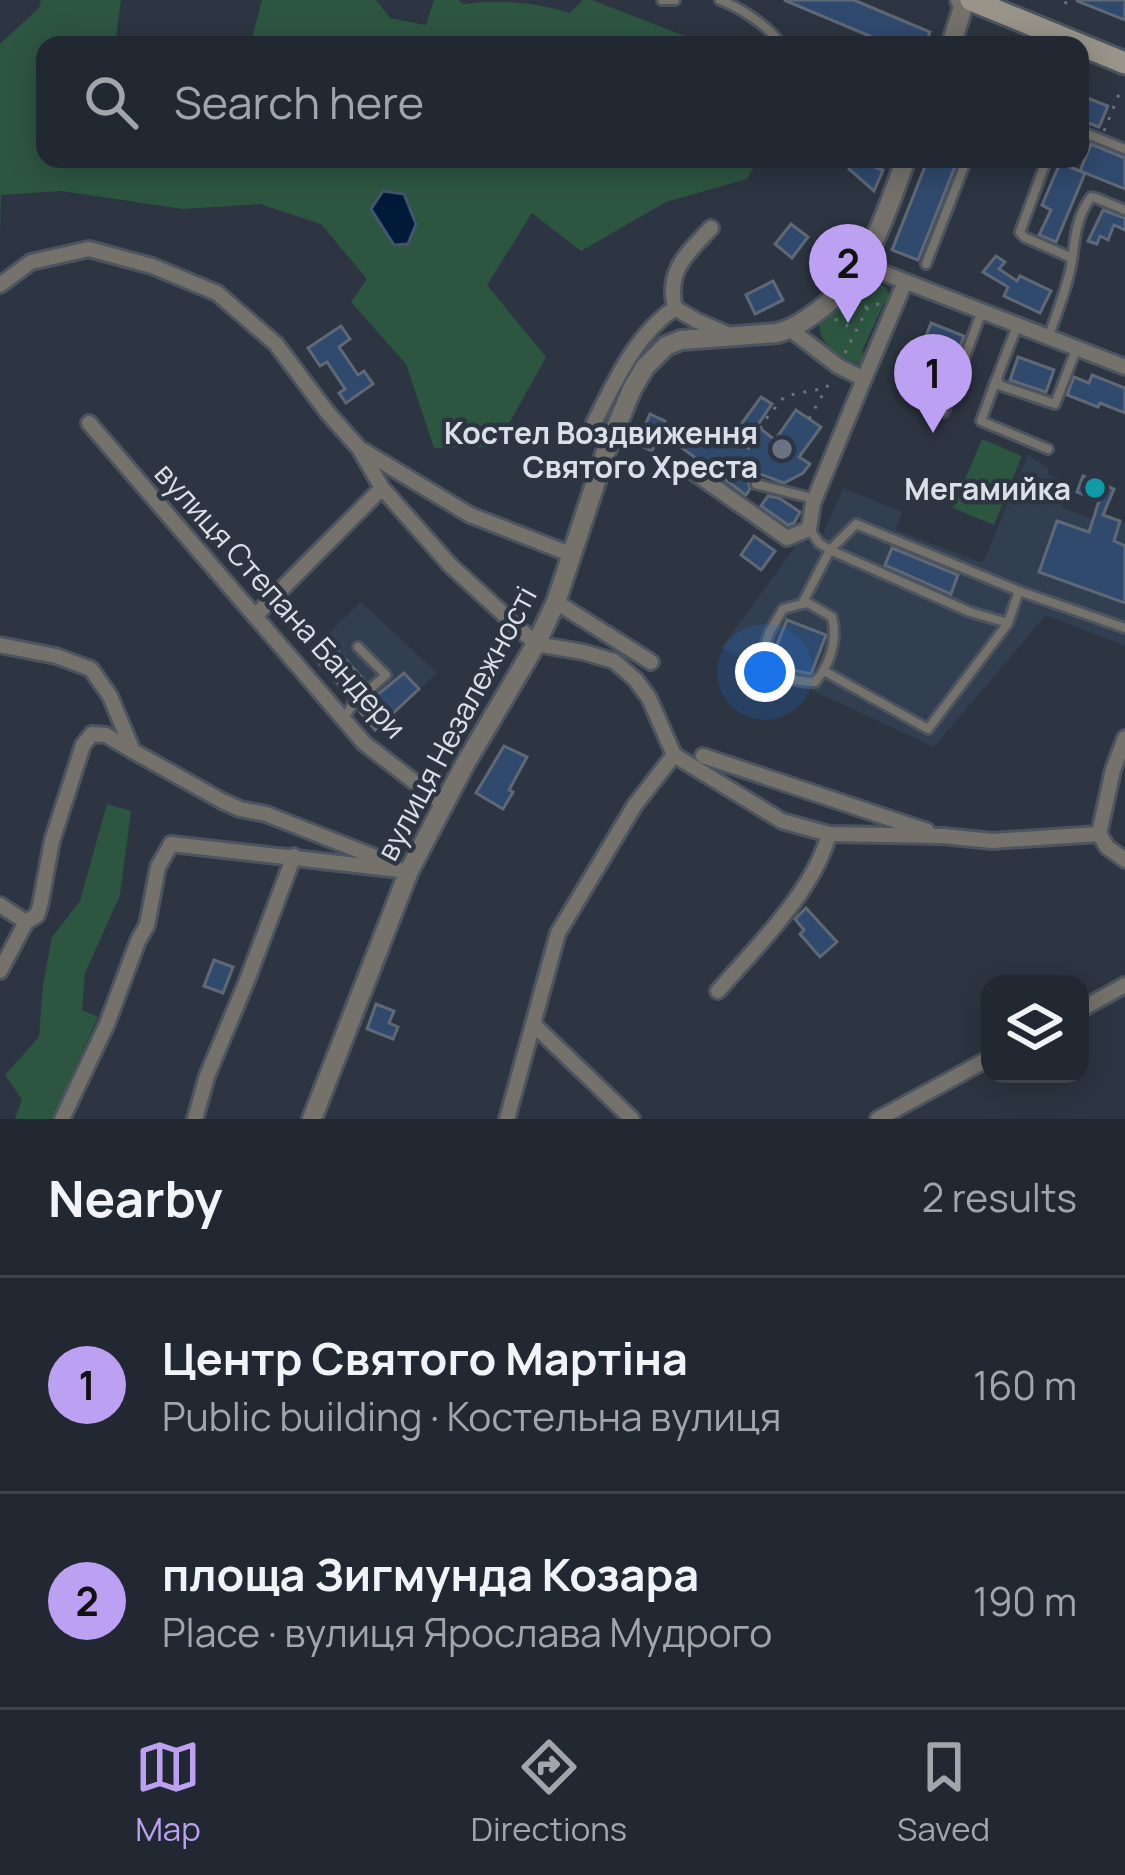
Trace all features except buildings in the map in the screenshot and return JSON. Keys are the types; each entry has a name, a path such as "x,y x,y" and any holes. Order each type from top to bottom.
{"main road":[{"path":"971,0 1059,36"},
{"path":"1089,48 1125,63"}],"street":[{"path":"954,36 963,8 960,0"},
{"path":"863,379 790,330 837,297 863,265 902,168"},
{"path":"594,423 634,351 674,308 677,267 710,228"},
{"path":"0,285 31,262 88,249 152,266 217,293 275,344 359,448 382,488 451,565 536,644 614,661 649,698 674,755 782,821 829,834 992,841 1099,833"},
{"path":"863,265 1125,367"},
{"path":"692,471 788,538 809,529 813,502 904,282"},
{"path":"674,308 732,336"},
{"name":"вулиця Незалежності","path":"312,1119 409,871 556,602 620,416 645,367 666,346 681,340 790,330"},
{"name":"вулиця Степана Бандери","path":"89,423 364,743 442,804"},
{"path":"359,448 470,515 570,554"},
{"path":"255,616 382,488"},
{"path":"556,602 651,662"},
{"path":"0,645 56,656 91,669 117,709 133,751"},
{"path":"0,971 26,922 37,915 52,841 79,754 92,734 100,733 222,801 409,871"},
{"path":"1125,738 1099,833 1106,847 1125,860"},
{"path":"507,1119 558,933 635,805 674,755"},
{"path":"704,756 943,836"},
{"path":"718,991 787,910 824,856 829,834"},
{"path":"62,1119 147,926 158,867 171,844 409,871"},
{"path":"195,1119 207,1076 294,856"},
{"path":"0,905 26,922"},
{"path":"1089,1005 1125,985"},
{"path":"533,1024 632,1119"},
{"path":"878,1119 981,1063"}],"lane":[{"path":"662,0 675,0"},
{"path":"720,0 735,3 776,36"},
{"path":"1089,134 1125,148"},
{"path":"926,264 963,168"},
{"path":"1044,168 1020,232 1072,258"},
{"path":"1049,336 1072,258 1074,232 1087,201 1096,198 1125,210"},
{"path":"944,412 983,310"},
{"path":"1018,324 981,421 1048,449"},
{"path":"997,378 999,385 1055,404 1077,348"},
{"path":"756,484 813,502"},
{"path":"802,604 830,550 856,524 1018,591 1125,628"},
{"path":"809,529 830,550 970,612 1008,623"},
{"path":"824,671 928,730 1008,623 1018,591"},
{"path":"802,604 832,617 835,629 824,671 814,682 800,682 769,667 763,657 769,633 783,609 802,604"},
{"path":"344,719 353,704 386,676 358,647"}],"path":[{"path":"1101,139 1119,94"},
{"path":"855,330 828,315 884,303"},
{"path":"756,484 746,452 768,416 785,396 825,388"}],"shaded area":[{"path":"1028,455 1049,469 1047,474 1071,483 1061,507 1117,528 1120,521 1125,523 1125,646 1046,615 934,747 721,648 801,539 814,547 819,543 843,488 902,512 896,530 983,563"},
{"path":"361,602 437,673 375,730 307,654"}],"green space":[{"path":"41,0 121,0 116,36 36,36 36,168 753,168 747,179 666,202 581,251 532,213 487,285 546,357 496,447 434,448 406,364 351,302 367,279 321,224 260,204 183,209 61,191 1,195 0,234 0,44 39,8"},
{"path":"262,0 376,0 390,18 426,25 434,0 517,3 570,13 583,0 592,0 685,36 252,36"},
{"path":"869,281 886,287 891,302 884,303 862,351 866,357 859,364 827,344 819,324"},
{"path":"982,439 1022,456 994,525 953,508"},
{"path":"107,804 131,811 120,895 85,973 82,1010 98,1017 52,1119 15,1119 22,1099 5,1075 39,1037 52,937 80,901"}],"water":[{"path":"383,191 404,194 416,224 408,244 394,245 371,209"}],"place":[{"name":"площа Зигмунда Козара","path":"848,323"},
{"name":"Центр Святого Мартіна","path":"933,433"},
{"name":"Костел Воздвиження Святого Хреста","path":"782,449"},
{"name":"Мегамийка","path":"1095,488"}]}
